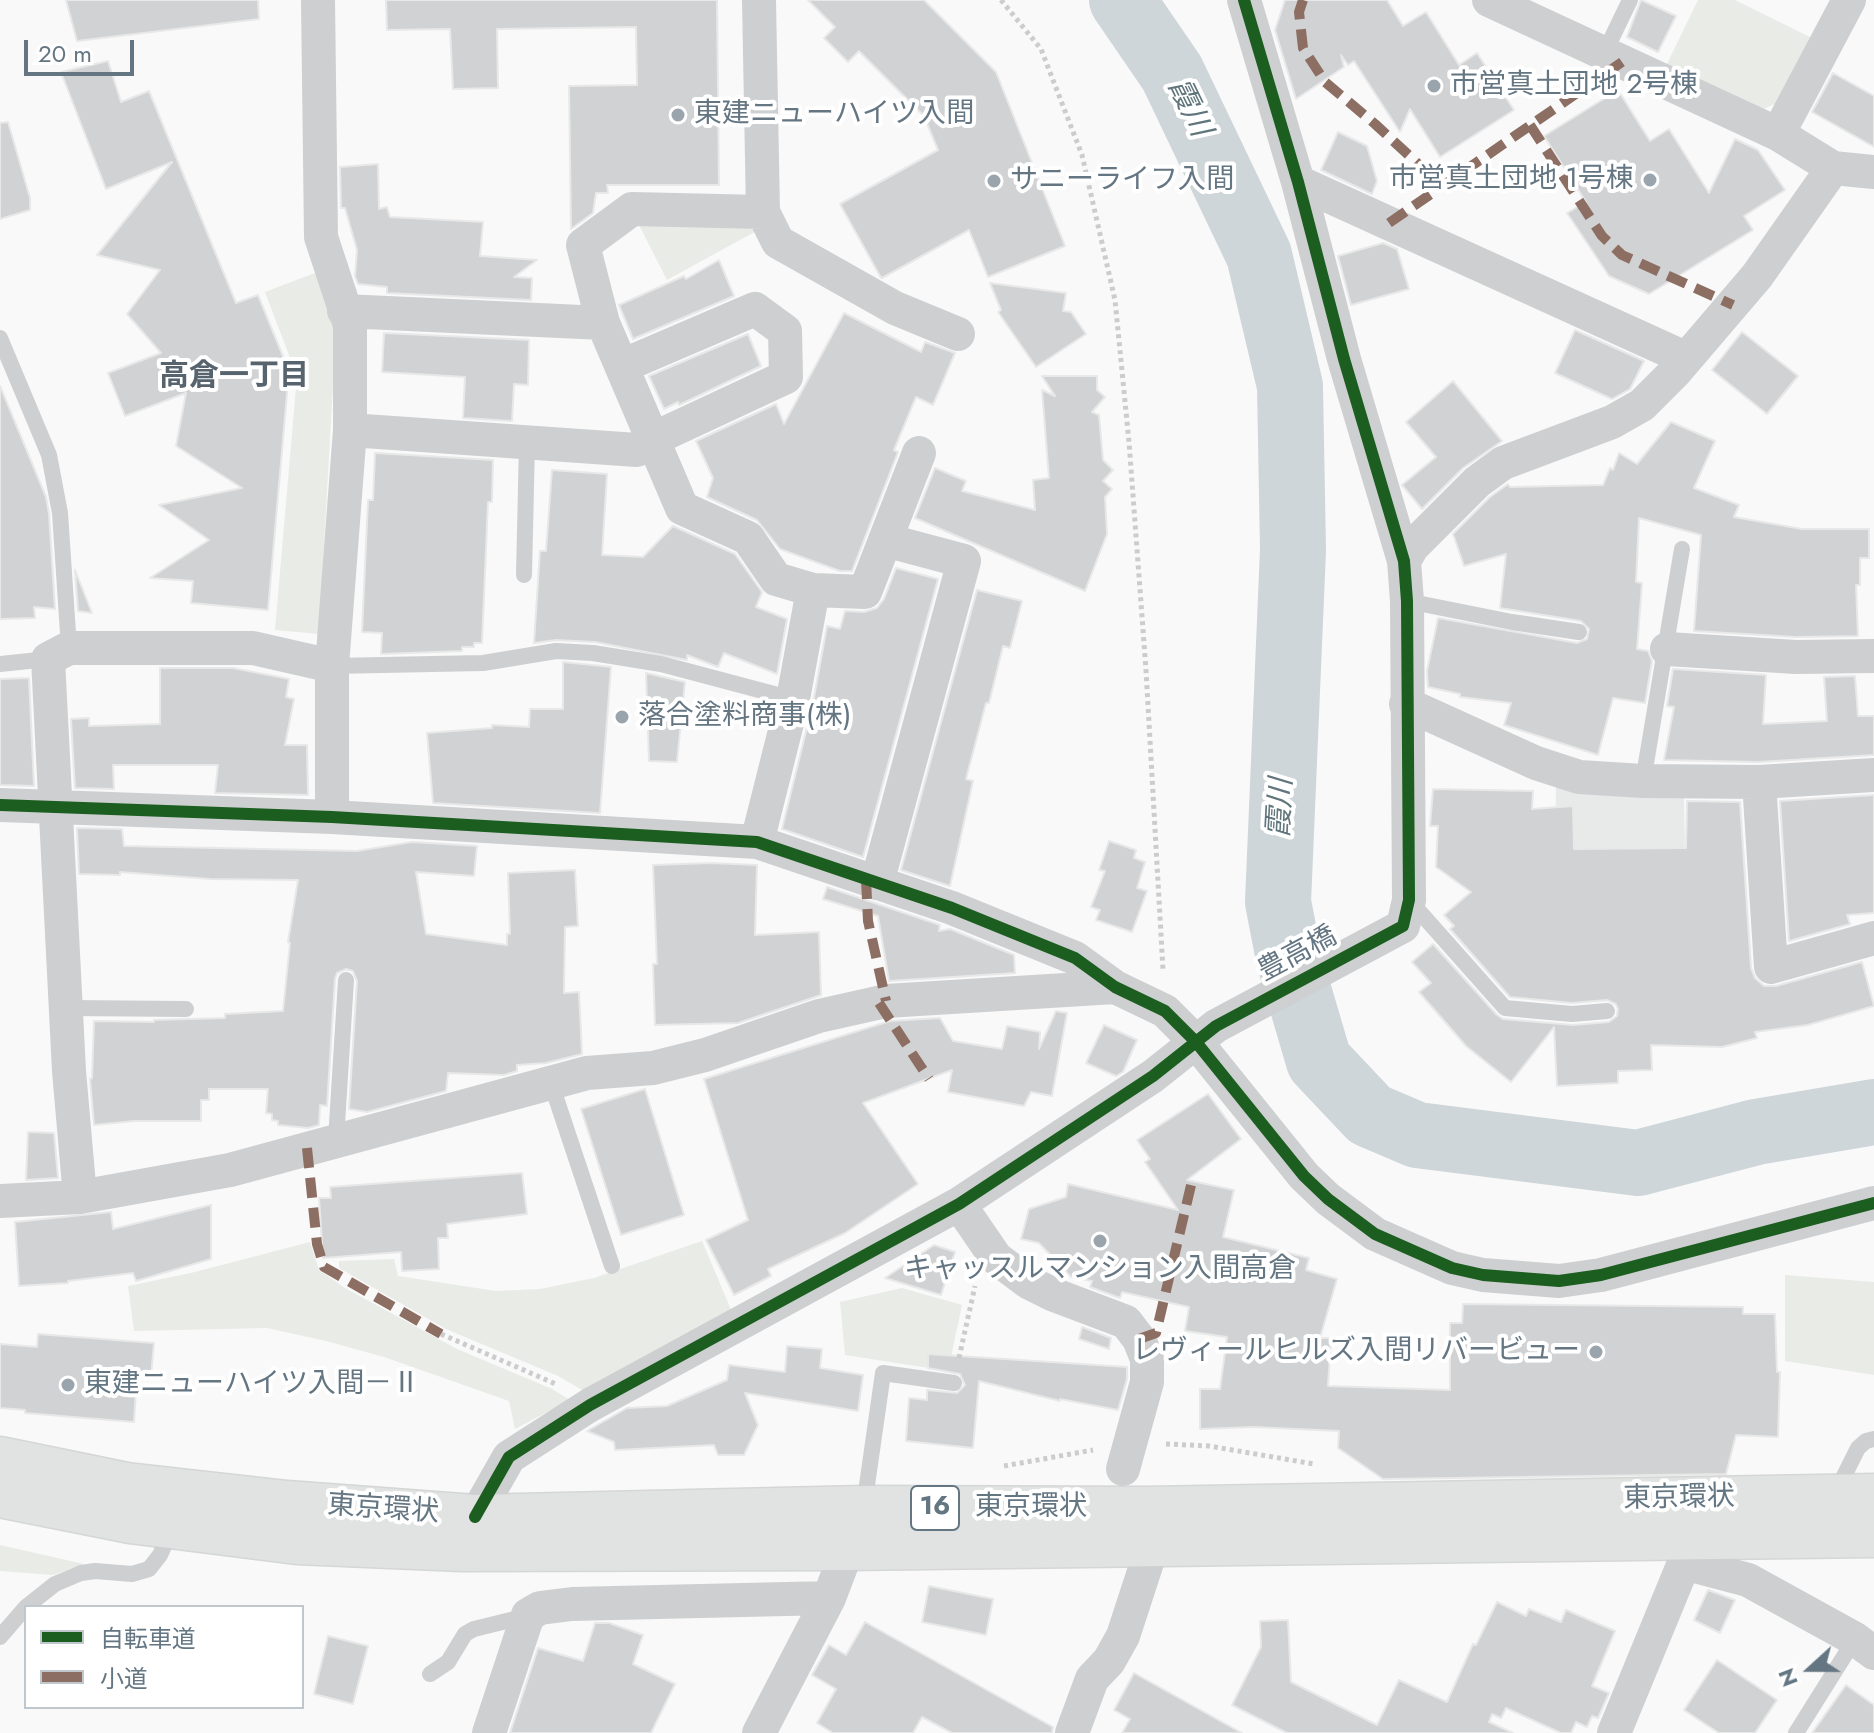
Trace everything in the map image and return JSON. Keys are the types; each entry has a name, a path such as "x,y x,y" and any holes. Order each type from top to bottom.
{"highway":[{"name":"東京環状","path":"0,1459 127,1485 287,1503 475,1517 864,1508 1147,1509 1424,1495 1644,1490 1854,1496"},
{"name":"東京環状","path":"0,1495 130,1521 297,1542 462,1549 1153,1544 1685,1550 1874,1535"}],"street":[{"path":"318,0 321,237 350,325 350,430 332,666 332,817"},
{"path":"759,0 763,212 778,242 895,308 958,334"},
{"path":"1244,0 1404,561 1407,601 1406,913"},
{"path":"1778,134 1849,0"},
{"path":"1494,1 1778,134 1833,168 1874,172"},
{"path":"1404,561 1412,547 1477,482 1503,463 1612,422 1642,405 1675,372 1757,276 1833,168"},
{"path":"1298,182 1685,358"},
{"path":"763,212 632,209 583,245 603,323 682,508 748,538 776,579 813,590 865,592 919,453"},
{"path":"350,430 637,450 653,439 786,377 785,331 755,309 622,366"},
{"path":"344,311 603,323"},
{"path":"877,883 964,561 885,540"},
{"path":"757,842 793,699 813,590"},
{"path":"80,1197 69,1071 57,807 58,653 253,648 332,666"},
{"path":"1667,649 1796,657 1874,656"},
{"path":"1406,704 1536,763 1579,777 1759,782 1874,775"},
{"path":"1759,782 1771,967 1874,938"},
{"path":"0,805 332,817 757,842 952,908 1075,958 1115,987 1206,1034 1304,1176 1328,1199 1375,1234 1452,1268 1483,1275 1559,1281 1601,1275 1874,1203"},
{"name":"豊高橋","path":"475,1517 509,1457 590,1405 959,1204 1153,1076 1206,1034 1406,913"},
{"path":"0,1201 80,1197 230,1170 587,1073 653,1068 705,1055 819,1016 886,1001 1115,987"},
{"path":"959,1204 996,1258 1028,1282 1052,1294 1126,1322 1139,1339 1147,1359 1147,1382 1128,1456"},
{"path":"1072,1733 1092,1679 1109,1661 1123,1636 1153,1544"},
{"path":"759,1733 829,1598 848,1548"},
{"path":"1614,1733 1685,1550 1748,1580 1865,1646"},
{"path":"489,1733 528,1615 540,1608 572,1604 829,1598"}],"lane":[{"path":"1604,54 1630,0"},
{"path":"0,338 49,455 60,513 58,653 0,664"},
{"path":"524,575 527,443"},
{"path":"1643,781 1682,549"},
{"path":"1407,601 1579,632"},
{"path":"332,666 483,663 556,651 593,653 661,664 793,699"},
{"path":"1406,913 1505,1008 1572,1014 1607,1011"},
{"path":"336,1140 346,980"},
{"path":"68,1008 186,1009"},
{"path":"551,1083 612,1266"},
{"path":"864,1508 883,1373 954,1383"},
{"path":"1854,1496 1858,1448 1874,1439"},
{"path":"29,1605 55,1584 81,1573 132,1574 149,1569 160,1555 172,1526"},
{"path":"0,1637 24,1609"},
{"path":"430,1674 448,1662 465,1634 528,1615"},
{"path":"1796,1733 1865,1646"}],"path":[{"path":"1001,0 1041,49 1082,155 1115,300 1145,655 1165,1011"},
{"path":"954,1383 984,1243"},
{"path":"441,1334 557,1384 590,1405"},
{"path":"1000,1467 1209,1446 1325,1468"}],"shaded area":[{"path":"1698,0 1735,0 1814,39 1775,104 1761,110 1666,66"},
{"path":"636,219 760,229 667,280"},
{"path":"320,271 336,332 319,634 275,630 297,376 265,292"},
{"path":"1556,786 1684,797 1686,931 1555,845"},
{"path":"702,1241 732,1312 584,1391 558,1376 446,1329 339,1268 339,1261 394,1259 398,1276 496,1291 540,1289 594,1278"},
{"path":"310,1242 319,1270 345,1288 457,1349 552,1389 570,1400 515,1429 509,1401 384,1357 326,1341 267,1328 134,1331 128,1286"},
{"path":"1785,1275 1874,1282 1874,1375 1785,1361"},
{"path":"902,1288 962,1305 948,1371 845,1355 840,1302"},
{"path":"0,1545 84,1564 53,1575 0,1571"}],"building":[{"path":"66,0 258,0 259,19 77,41"},
{"name":"東建ニューハイツ入間","path":"386,0 717,0 719,185 607,185 608,193 596,193 593,213 571,229 569,86 637,85 636,27 497,29 498,88 453,89 450,29 387,30"},
{"name":"サニーライフ入間","path":"808,0 924,0 996,72 1065,246 988,277 969,230 882,278 840,204 938,150 924,116 859,51 848,62 824,38 835,27"},
{"name":"市営真土団地 2号棟","path":"1285,0 1387,0 1403,26 1426,12 1459,65 1477,53 1514,110 1440,157 1410,109 1400,132 1354,61 1348,65 1341,55 1344,67 1296,99 1275,30"},
{"path":"1641,0 1676,16 1658,52 1627,37"},
{"path":"108,61 121,102 149,91 236,303 258,295 289,371 268,610 191,603 193,581 150,578 209,540 159,505 242,488 176,446 186,393 125,416 108,373 161,353 127,314 160,270 97,255 172,162 106,189 61,72"},
{"path":"1833,73 1874,96 1874,147 1812,112"},
{"name":"市営真土団地 1号棟","path":"1618,90 1650,141 1669,129 1709,193 1735,139 1758,150 1785,190 1744,216 1753,230 1649,294 1609,276 1567,213 1586,202 1544,136"},
{"path":"8,122 30,198 30,210 0,219 0,123"},
{"path":"1338,132 1367,146 1377,181 1372,194 1321,170"},
{"path":"378,164 379,209 387,207 390,217 483,222 480,256 537,260 514,277 532,278 531,300 387,293 387,287 358,284 355,276 357,250 345,208 341,208 340,167"},
{"path":"1383,243 1397,249 1409,289 1351,305 1338,256"},
{"path":"719,260 734,296 633,339 619,305 684,276 686,279"},
{"path":"990,283 1066,293 1063,311 1071,312 1086,334 1036,367 998,312 1001,310"},
{"path":"844,313 921,352 925,342 955,353 933,405 916,397 852,571 840,571 780,549 757,520 707,497 713,478 696,441 776,404 784,424"},
{"path":"1575,330 1644,361 1630,389 1612,399 1555,373"},
{"path":"1742,332 1798,376 1767,414 1712,370"},
{"path":"384,333 529,340 528,385 514,384 512,421 463,418 465,377 382,372"},
{"path":"748,334 761,366 679,405 678,402 664,409 649,376"},
{"path":"1042,376 1097,376 1097,390 1105,397 1092,412 1099,415 1103,460 1113,470 1103,481 1112,489 1105,497 1107,534 1085,591 915,518 935,468 966,481 962,491 1035,510 1033,480 1049,478 1042,390 1055,396"},
{"path":"1453,381 1502,441 1463,468 1422,509 1402,485 1436,457 1406,422"},
{"path":"0,386 46,497 49,514 55,609 34,607 35,618 0,619"},
{"path":"1671,422 1715,441 1694,488 1739,505 1734,517 1802,529 1869,529 1869,558 1860,558 1860,585 1856,585 1858,636 1796,637 1694,631 1701,535 1639,518 1636,582 1642,583 1637,649 1648,651 1652,661 1645,703 1613,698 1598,755 1504,725 1511,703 1460,697 1460,694 1428,687 1427,671 1438,618 1577,643 1587,639 1589,629 1581,621 1500,608 1506,554 1464,566 1453,534 1490,497 1508,484 1510,487 1603,485 1619,453 1637,464"},
{"path":"375,453 493,460 492,502 488,502 482,643 462,647 462,651 381,654 382,633 362,632 368,500 373,500"},
{"path":"552,470 607,474 602,555 643,557 673,526 735,554 762,592 756,607 787,619 777,674 724,653 718,667 687,655 687,660 595,642 556,640 534,643 540,551 546,551"},
{"path":"896,568 938,579 863,857 782,829 813,703 827,626 840,629 845,611 864,612 877,608 884,599"},
{"path":"75,570 92,613 78,611"},
{"path":"977,590 1022,601 1010,648 1003,646 966,779 973,781 950,886 901,870"},
{"path":"563,662 611,667 600,813 433,803 427,733 492,728 492,725 529,727 530,709 563,709"},
{"path":"160,668 233,668 289,679 286,697 294,699 285,745 307,745 308,795 215,793 218,765 113,765 114,789 75,788 71,719 89,718 89,726 160,724"},
{"path":"1673,669 1766,675 1763,724 1827,721 1824,677 1855,676 1858,716 1874,716 1874,755 1758,762 1664,760 1674,707 1667,706"},
{"path":"646,673 685,682 677,762 649,761"},
{"path":"29,678 34,786 0,785 0,679"},
{"path":"1433,789 1533,791 1532,809 1573,806 1574,849 1686,848 1687,801 1740,802 1751,968 1755,978 1764,986 1776,986 1862,962 1874,1006 1808,1025 1755,1032 1757,1038 1722,1047 1651,1045 1652,1070 1618,1071 1618,1083 1557,1086 1554,1027 1511,1082 1466,1046 1419,992 1431,983 1412,962 1433,944 1503,1019 1573,1025 1609,1022 1617,1016 1618,1009 1616,1004 1607,1000 1572,1003 1510,997 1450,929 1454,926 1444,915 1471,892 1436,867 1438,826 1430,826"},
{"path":"1874,795 1874,913 1847,915 1850,924 1789,941 1780,801"},
{"path":"77,828 122,829 124,846 357,851 412,842 477,846 474,876 416,872 426,934 507,945 507,934 510,934 508,873 575,870 578,926 565,927 564,993 579,992 582,1054 546,1063 517,1065 517,1071 504,1075 448,1073 446,1091 367,1112 349,1109 357,981 353,971 346,969 337,973 335,979 327,1106 320,1105 319,1125 308,1128 278,1125 278,1121 272,1120 272,1114 266,1113 268,1089 209,1089 209,1100 201,1100 201,1121 134,1121 94,1125 90,1079 94,1021 154,1022 283,1011 288,942 298,880 210,879 120,872 120,875 79,874"},
{"path":"1109,841 1136,850 1134,858 1145,862 1137,888 1147,891 1132,932 1096,920 1100,910 1091,907 1105,871 1099,870"},
{"path":"653,865 757,865 755,935 819,932 821,995 738,1023 655,1025 653,964 657,964"},
{"path":"827,887 940,925 939,931 950,929 1014,955 1015,973 889,981 878,916 823,899"},
{"path":"1056,1011 1067,1013 1052,1096 1031,1092 1024,1106 948,1092 952,1070 863,1103 918,1184 845,1233 768,1269 771,1276 734,1295 706,1240 748,1220 704,1079 890,1021 940,1018 953,1041 1002,1049 1007,1026 1040,1032 1039,1049"},
{"path":"1104,1025 1137,1040 1123,1072 1116,1076 1086,1063"},
{"path":"645,1089 684,1215 621,1235 581,1109"},
{"path":"1208,1094 1241,1139 1187,1180 1234,1190 1223,1237 1309,1258 1306,1270 1337,1279 1320,1338 1331,1338 1328,1386 1450,1390 1450,1323 1462,1323 1463,1304 1743,1307 1743,1314 1775,1314 1777,1372 1780,1372 1778,1437 1736,1435 1726,1474 1383,1479 1338,1448 1339,1431 1254,1427 1200,1429 1200,1389 1220,1389 1227,1337 1185,1331 1189,1307 1122,1292 1120,1298 1090,1287 1092,1281 1071,1277 1039,1243 1021,1239 1029,1209 1066,1197 1068,1184 1178,1210 1145,1162 1150,1159 1137,1140"},
{"path":"28,1132 54,1133 58,1178 26,1180"},
{"path":"522,1173 527,1214 447,1224 448,1238 438,1238 439,1269 402,1271 401,1252 323,1258 319,1198 331,1198 330,1187"},
{"path":"211,1205 211,1259 136,1281 133,1273 68,1283 19,1286 15,1222 111,1212 113,1229"},
{"path":"934,1245 955,1252 941,1295 885,1278"},
{"path":"1082,1327 1111,1338 1109,1349 1079,1339"},
{"name":"東建ニューハイツ入間－Ⅱ","path":"38,1334 154,1343 151,1376 137,1375 134,1422 0,1408 0,1344 37,1347"},
{"path":"787,1346 822,1349 820,1368 863,1375 858,1411 745,1393 758,1425 744,1455 718,1455 714,1445 615,1450 614,1442 587,1431 627,1408 667,1406 727,1380 729,1365 785,1372"},
{"path":"928,1354 1127,1367 1127,1379 1118,1410 1060,1401 979,1381 973,1448 906,1441 909,1398 927,1400 927,1390 957,1393 965,1385 960,1374 928,1368"},
{"path":"929,1586 993,1599 986,1635 922,1622"},
{"path":"1708,1590 1735,1600 1720,1633 1694,1620"},
{"path":"1497,1602 1526,1616 1529,1609 1561,1622 1566,1610 1615,1631 1592,1686 1609,1693 1598,1718 1592,1716 1587,1727 1576,1722 1571,1733 1561,1733 1506,1708 1501,1718 1492,1714 1489,1722 1513,1733 1287,1733 1232,1705 1261,1647 1260,1621 1288,1620 1291,1682 1377,1725 1399,1680 1447,1702 1473,1644 1476,1645"},
{"path":"865,1622 1053,1727 1052,1733 952,1733 922,1717 913,1733 833,1733 817,1723 836,1689 812,1675 829,1645 846,1655"},
{"path":"595,1623 609,1623 643,1635 633,1664 675,1684 651,1733 510,1733 538,1648 583,1661"},
{"path":"328,1636 368,1646 353,1704 314,1694"},
{"path":"1717,1660 1777,1700 1755,1733 1719,1733 1684,1710"},
{"path":"1134,1673 1242,1733 1122,1733 1130,1719 1114,1710"},
{"path":"1846,1685 1874,1705 1874,1733 1812,1733"}],"waterway":[{"name":"霞川","path":"1122,0 1172,73 1259,255 1290,386 1293,550 1278,902 1289,959 1319,1061 1370,1115 1417,1135 1638,1163 1756,1132 1874,1112"}],"marked path":[{"path":"1303,0 1299,12 1303,48 1325,82 1442,186"},
{"path":"1389,223 1622,62"},
{"path":"1530,125 1602,236 1622,255 1733,305"},
{"path":"866,879 868,921 886,1001"},
{"path":"879,1003 929,1079"},
{"path":"307,1148 317,1244 324,1267 441,1334"},
{"path":"1139,1339 1156,1333 1192,1181"}],"cycle path":[{"path":"475,1517 509,1457 590,1405 959,1204 1153,1076 1216,1026 1403,926 1409,900 1407,601 1404,561 1244,0"},
{"path":"0,805 332,817 757,842 952,908 1075,958 1115,987 1165,1011 1196,1042 1304,1176 1328,1199 1375,1234 1452,1268 1483,1275 1559,1281 1601,1275 1874,1203"}],"place":[{"name":"市営真土団地 2号棟","path":"1434,86"},
{"name":"東建ニューハイツ入間","path":"678,115"},
{"name":"市営真土団地 1号棟","path":"1650,180"},
{"name":"サニーライフ入間","path":"994,181"},
{"name":"落合塗料商事(株)","path":"622,717"},
{"name":"キャッスルマンション入間高倉","path":"1100,1241"},
{"name":"レヴィールヒルズ入間リバービュー","path":"1596,1352"},
{"name":"東建ニューハイツ入間－Ⅱ","path":"68,1385"}],"district":[{"name":"高倉一丁目","path":"234,378"}]}
